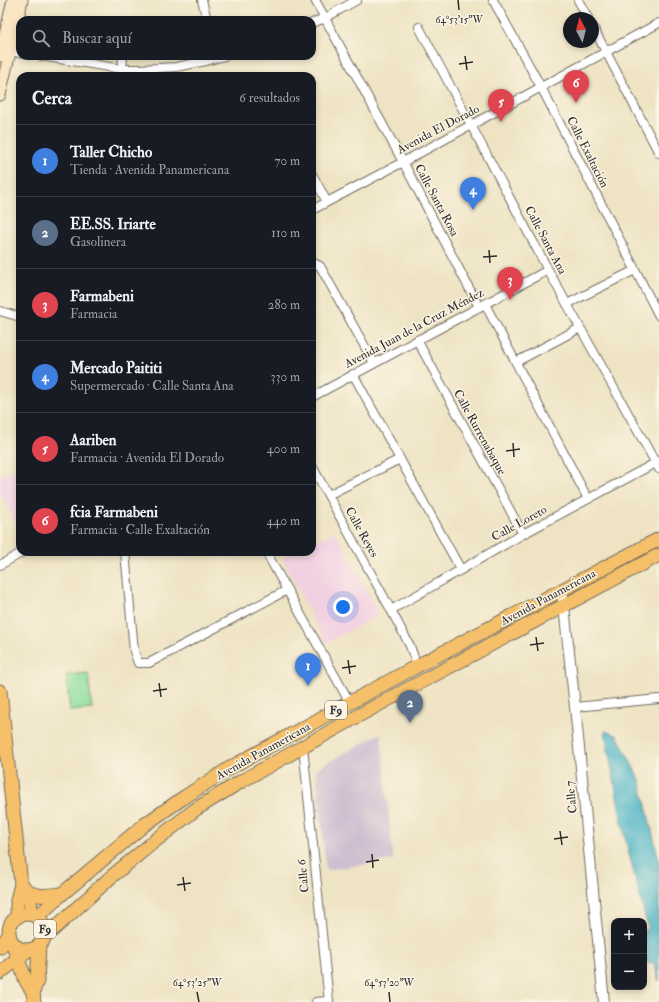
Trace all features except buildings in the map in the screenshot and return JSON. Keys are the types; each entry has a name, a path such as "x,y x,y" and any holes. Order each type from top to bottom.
{"main road":[{"path":"0,95 13,0"},
{"path":"17,16 22,0"},
{"path":"6,52 16,20"},
{"name":"Avenida Panamericana","path":"34,916 144,825 233,766 417,666 659,539"},
{"name":"Avenida Panamericana","path":"0,973 37,944 156,840 196,809 240,782 376,706 659,555"},
{"name":"F9","path":"0,691 21,884 17,900 17,916"},
{"path":"21,884 27,892 36,896 62,894"},
{"name":"F9","path":"21,884 30,901 34,916"},
{"name":"F9","path":"22,914 34,916 41,921 45,931 37,944 23,950 18,948 11,940 8,929 17,916 22,914"},
{"path":"0,947 11,940 33,997"},
{"path":"33,997 37,981 37,944"}],"street":[{"path":"202,0 206,16"},
{"name":"Calle Santa Rosa","path":"315,0 482,305 516,362 588,499"},
{"path":"316,21 357,0"},
{"name":"Calle Exaltación","path":"493,0 541,87 659,316"},
{"path":"578,0 585,12"},
{"name":"Avenida El Dorado","path":"316,208 659,23"},
{"name":"Calle Santa Ana","path":"419,27 548,270 658,464"},
{"path":"599,39 659,153"},
{"path":"66,60 122,69 176,66 212,60"},
{"path":"122,69 123,60"},
{"path":"316,181 327,202"},
{"path":"316,264 320,266 374,364"},
{"name":"Avenida Juan de la Cruz Méndez","path":"316,395 548,270"},
{"path":"567,304 635,270"},
{"path":"0,312 16,316"},
{"path":"516,362 580,328"},
{"name":"Calle Rurrenabaque","path":"417,340 522,534"},
{"path":"353,374 461,570"},
{"path":"328,495 400,459"},
{"name":"Calle Loreto","path":"391,610 522,534 658,464"},
{"name":"Calle Reyes","path":"316,473 410,646 417,666"},
{"path":"0,565 16,556"},
{"path":"125,556 134,651 138,663 149,662 287,590"},
{"path":"268,556 350,703"},
{"name":"Calle 7","path":"562,589 604,1002"},
{"path":"575,707 659,699"},
{"name":"Calle 6","path":"303,747 329,1001"},
{"path":"316,1002 329,1001"}],"shaded area":[{"path":"16,468 16,523 0,493 0,477"},
{"path":"335,531 379,615 326,643 282,558 286,556 316,556 316,541"},
{"path":"381,733 393,860 326,870 316,769"}],"green space":[{"path":"88,673 92,709 70,711 66,675"}],"water":[{"path":"605,731 617,735 640,780 659,860 659,981 654,963 647,962 647,918 645,918 625,838"}],"place":[{"name":"fcia Farmabeni","path":"576,103"},
{"name":"Aariben","path":"501,122"},
{"name":"Mercado Paititi","path":"473,210"},
{"name":"Farmabeni","path":"510,300"},
{"name":"Taller Chicho","path":"308,686"},
{"name":"EE.SS. Iriarte","path":"410,723"}]}
